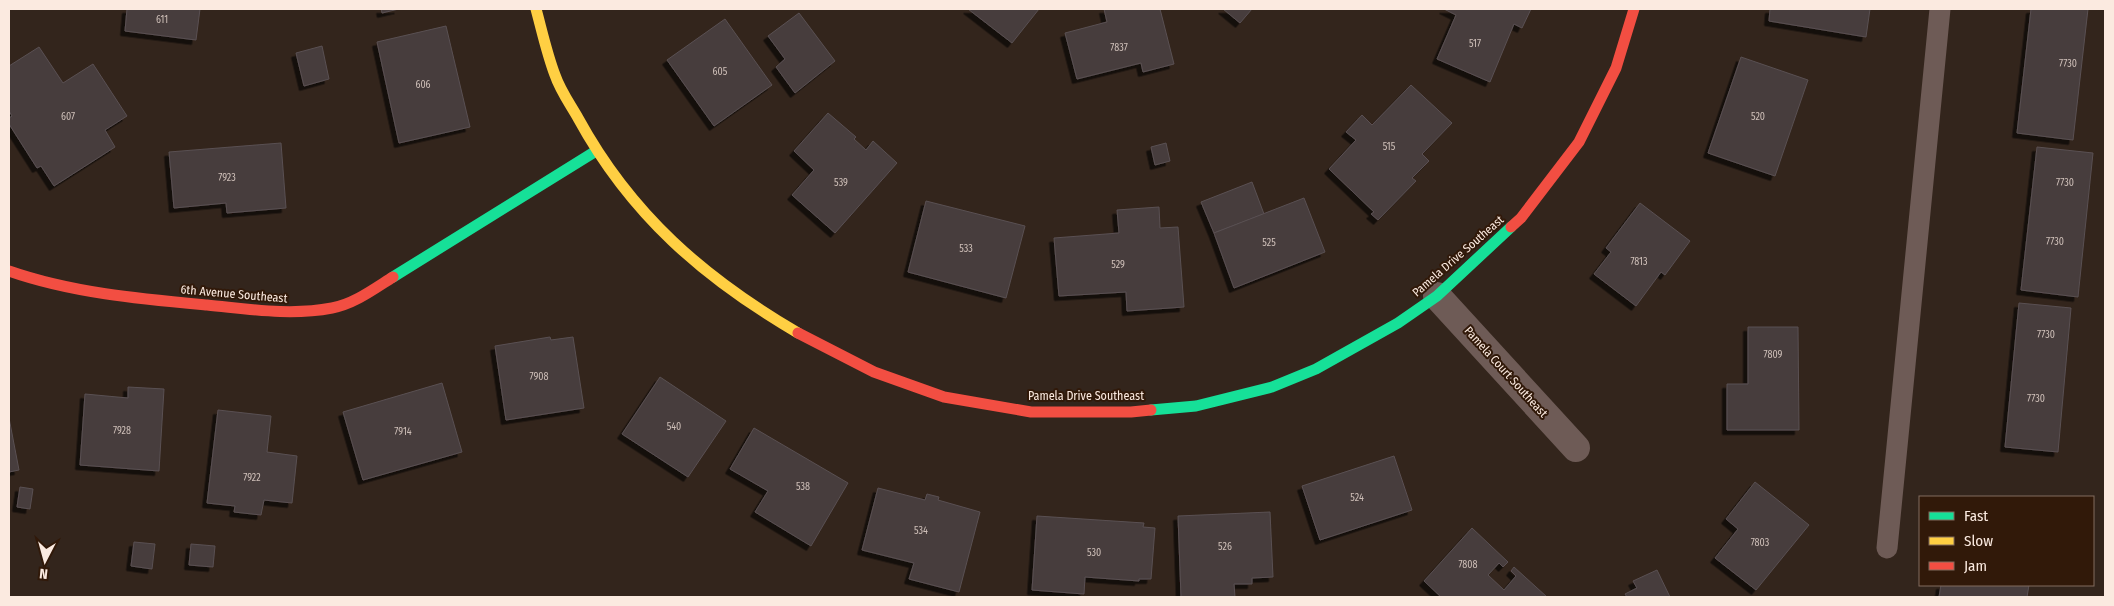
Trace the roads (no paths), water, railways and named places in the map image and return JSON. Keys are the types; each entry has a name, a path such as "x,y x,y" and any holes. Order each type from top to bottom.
{"street":[{"name":"Pamela Drive Southeast","path":"536,9 554,76 596,151 651,222 714,279 765,314 820,346 874,372 944,397 1031,412 1131,412 1196,406 1272,387 1316,369 1398,323 1437,296 1521,218 1579,142 1616,68 1634,9"},
{"name":"6th Avenue Southeast","path":"9,271 40,282 138,300 288,312 334,308 360,298 596,151"},
{"name":"Pamela Court Southeast","path":"1437,296 1576,448"}],"lane":[{"path":"1886,548 1940,9"}]}
